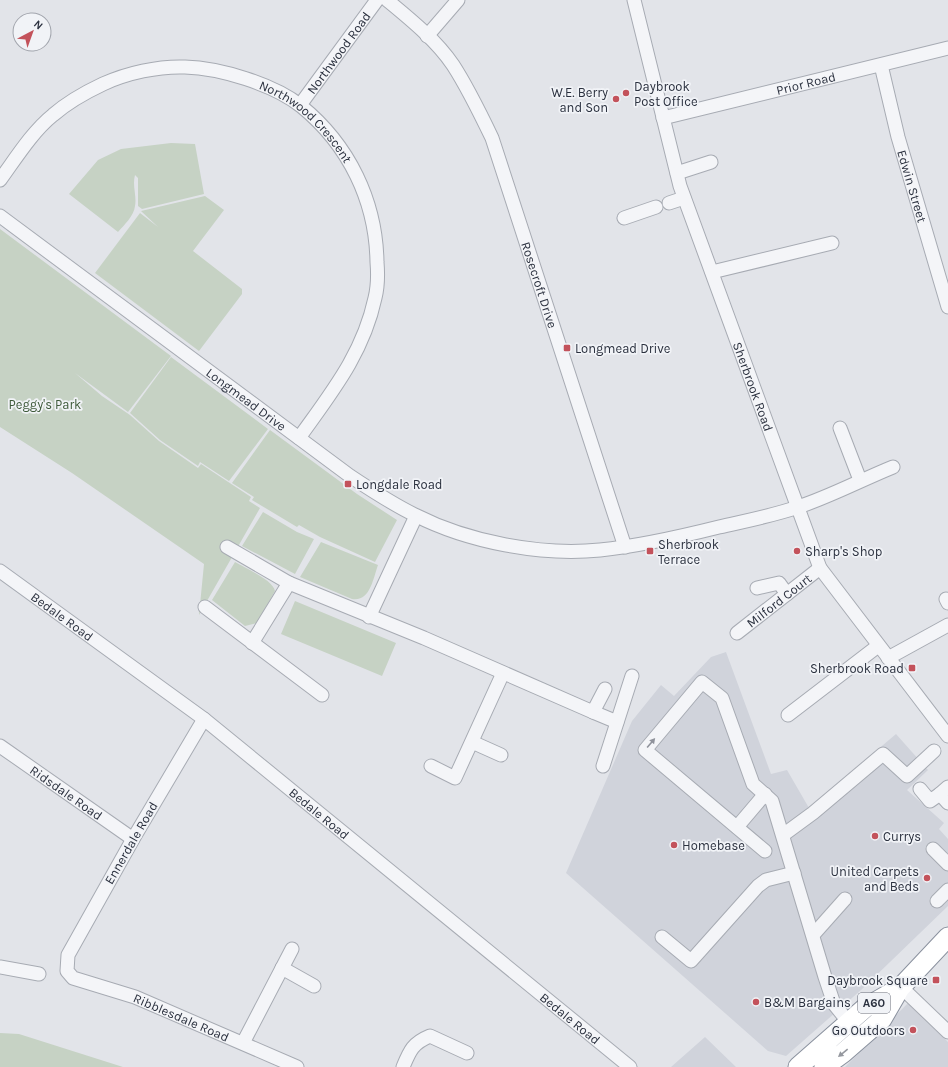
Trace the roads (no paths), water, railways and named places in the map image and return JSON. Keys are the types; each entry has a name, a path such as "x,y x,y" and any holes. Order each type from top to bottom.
{"highway":[{"name":"A60","path":"824,1067 882,1019 901,987 948,937"},
{"name":"A60","path":"806,1064 865,1008 901,987"}],"street":[{"name":"Northwood Road","path":"300,105 378,0"},
{"name":"Rosecroft Drive","path":"387,0 427,36 452,64 476,103 492,138 624,547"},
{"path":"427,36 458,0"},
{"name":"Sherbrook Road","path":"634,0 684,198 820,568 948,736"},
{"name":"Prior Road","path":"663,118 948,48"},
{"name":"Edwin Street","path":"881,65 898,137 948,307"},
{"name":"Northwood Crescent","path":"0,180 29,141 52,115 104,83 144,71 185,67 227,74 263,85 300,105 326,130 360,179 370,205 376,230 378,275 376,296 362,342 345,372 299,438"},
{"path":"677,173 711,162"},
{"path":"669,203 684,198"},
{"path":"624,218 656,207"},
{"name":"Longmead Drive","path":"0,216 381,497 416,516 461,533 523,548 562,551 599,550 661,541 798,507"},
{"path":"712,272 832,243"},
{"path":"840,428 860,480"},
{"path":"798,507 860,480 893,468"},
{"path":"369,617 416,516"},
{"path":"227,547 289,583 369,617 424,638 617,722"},
{"name":"Milford Court","path":"737,633 820,568"},
{"name":"Bedale Road","path":"0,571 204,719 630,1067"},
{"path":"252,643 289,583"},
{"path":"757,588 779,583 787,594"},
{"path":"205,607 322,695"},
{"path":"888,658 948,624"},
{"path":"788,714 878,646"},
{"path":"431,766 455,778 503,673"},
{"path":"602,766 632,676"},
{"path":"765,851 645,750 702,682 722,698 753,784 772,801 834,1004 862,1037"},
{"path":"593,712 605,689"},
{"name":"Ennerdale Road","path":"67,971 68,955 132,838 204,719"},
{"path":"472,742 501,755"},
{"name":"Ridsdale Road","path":"0,746 132,838"},
{"path":"783,835 813,813 883,754 907,776 934,751"},
{"path":"920,789 930,802 945,795"},
{"path":"737,827 765,794"},
{"path":"933,848 948,864"},
{"path":"662,937 691,961 758,886 766,880 794,873"},
{"path":"937,902 948,890"},
{"path":"813,935 845,899"},
{"path":"244,1043 292,949"},
{"path":"0,967 39,974"},
{"path":"282,968 314,986"},
{"name":"Ribblesdale Road","path":"67,971 73,978 135,997 297,1067"},
{"path":"901,987 948,1032"},
{"path":"403,1067 409,1051 418,1041 430,1036 467,1054"}],"place":[{"name":"Daybrook Post Office","path":"626,93"},
{"name":"W.E. Berry and Son","path":"616,99"},
{"name":"Longmead Drive","path":"567,348"},
{"name":"Longdale Road","path":"348,484"},
{"name":"Sherbrook Terrace","path":"650,551"},
{"name":"Sharp's Shop","path":"797,551"},
{"name":"Sherbrook Road","path":"912,668"},
{"name":"Currys","path":"875,836"},
{"name":"Homebase","path":"674,845"},
{"name":"United Carpets and Beds","path":"927,878"},
{"name":"Daybrook Square","path":"936,980"},
{"name":"B&M Bargains","path":"756,1002"},
{"name":"Go Outdoors","path":"913,1030"}],"park label":[{"name":"Peggy's Park","path":"45,404"}]}
